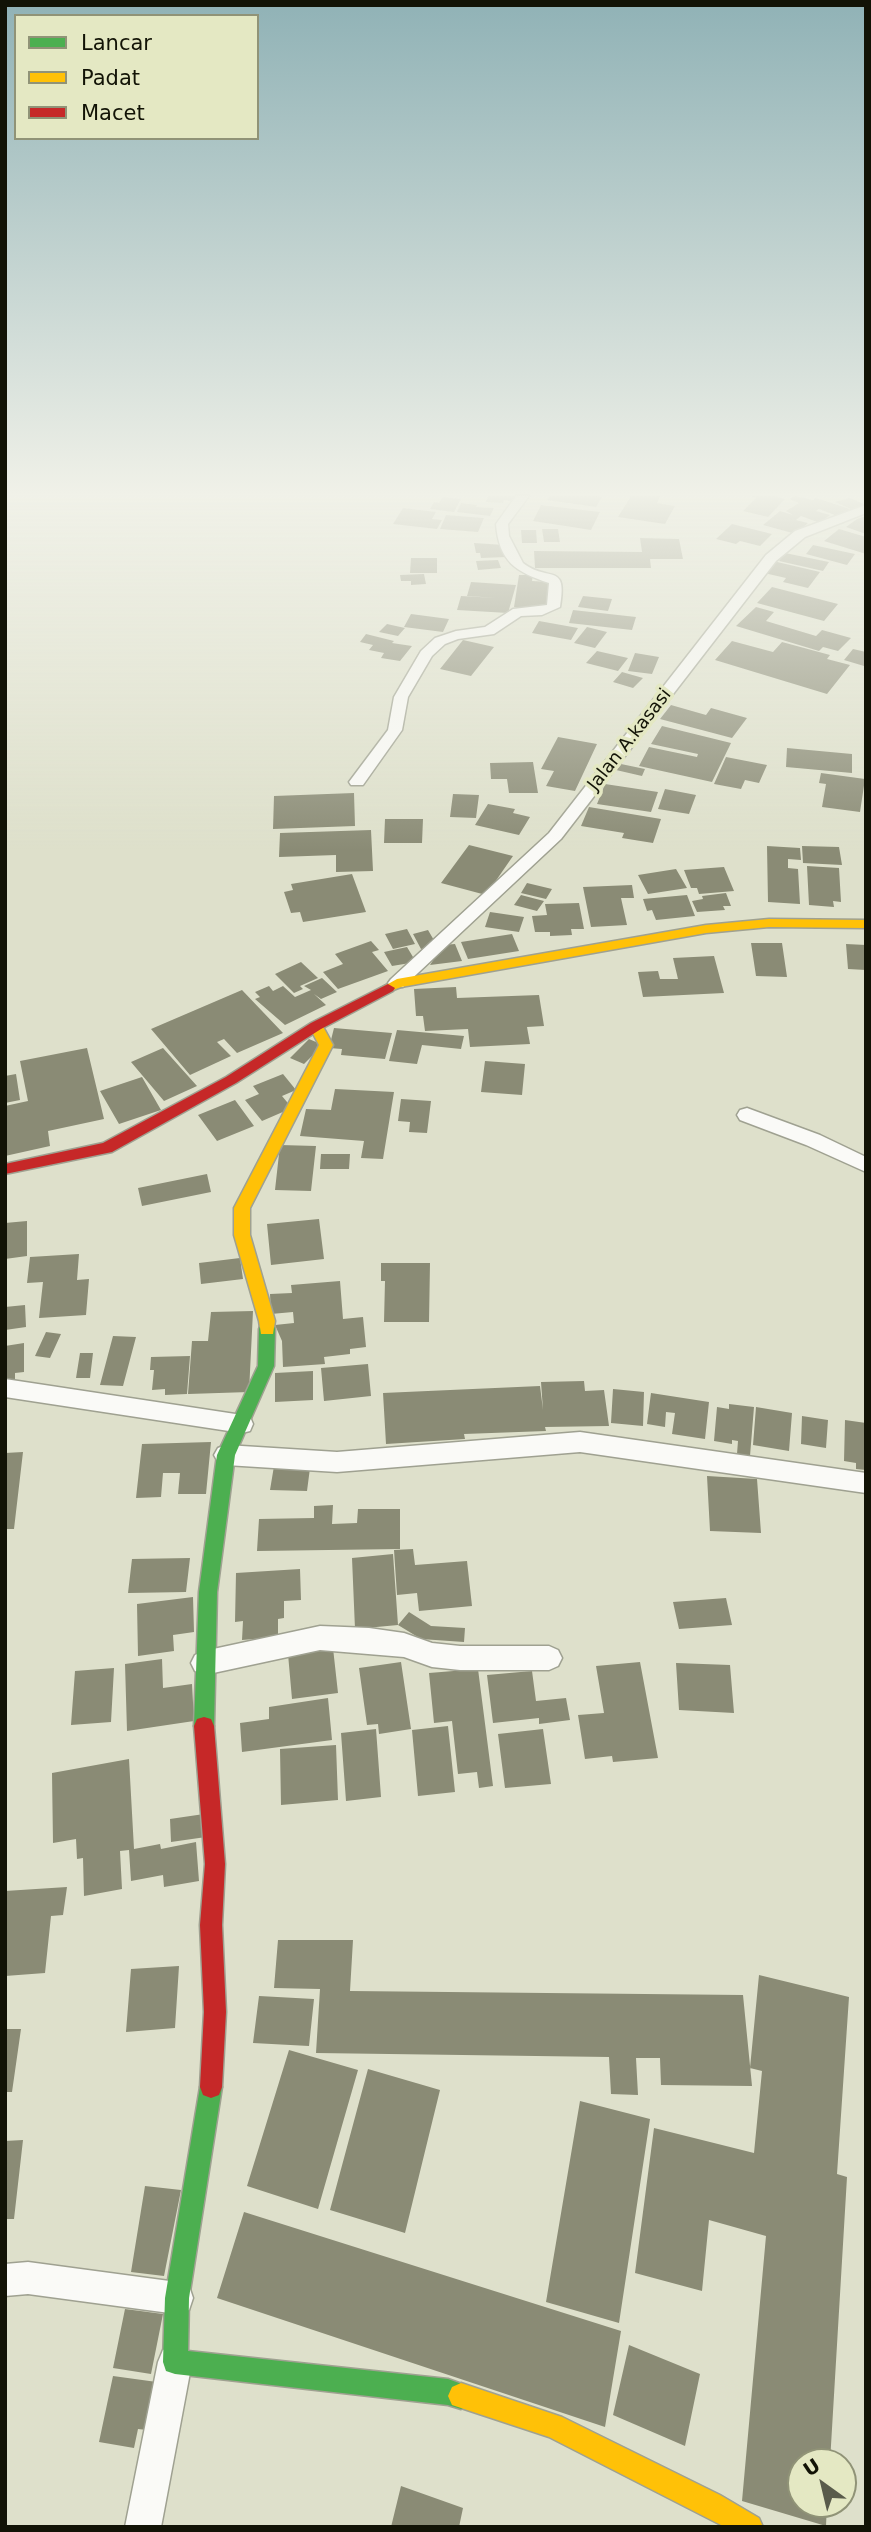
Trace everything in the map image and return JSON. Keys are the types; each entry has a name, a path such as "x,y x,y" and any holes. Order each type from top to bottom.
{"street":[{"path":"357,782 395,730 401,697 426,654 440,641 456,635 489,631 515,614"},
{"name":"Jalan A.kasasi","path":"397,983 555,836 727,614"},
{"path":"5,1169 107,1148 231,1080 316,1026 397,983 706,929 769,922 866,924"},
{"path":"143,2527 175,2362 177,2298 210,2096 215,2012 211,1925 215,1864 203,1713 208,1592 226,1455 266,1366 267,1321 242,1235 242,1208 326,1045 316,1026"},
{"path":"747,1115 813,1140 866,1165"},
{"path":"5,1388 242,1424"},
{"path":"226,1455 337,1462 580,1442 866,1483"},
{"path":"204,1662 320,1638 369,1640 404,1646 432,1655 460,1658 549,1658"},
{"path":"5,2280 28,2278 177,2298"},
{"path":"175,2362 448,2392 553,2426 711,2504 750,2527"}],"building":[{"path":"411,614 449,619 443,632 404,627"},
{"path":"572,614 636,617 632,630 569,623"},
{"path":"748,614 772,614 766,621 816,636 822,630 851,638 838,651 823,647 819,651 736,626"},
{"path":"799,614 830,614 824,621"},
{"path":"539,621 578,628 571,640 532,633"},
{"path":"387,624 405,628 398,636 379,632"},
{"path":"587,627 607,632 595,648 574,643"},
{"path":"366,634 394,641 392,643 412,646 400,661 381,658 384,653 369,650 373,645 360,642"},
{"path":"463,640 494,647 471,676 440,669"},
{"path":"732,641 773,652 782,642 830,655 827,659 850,665 827,694 715,660"},
{"path":"853,649 866,652 864,666 844,660"},
{"path":"597,651 628,658 618,671 586,663"},
{"path":"635,653 659,657 652,674 628,671"},
{"path":"622,672 643,678 633,688 613,682"},
{"path":"671,705 706,715 711,708 747,718 732,738 660,719"},
{"path":"662,726 731,743 712,782 639,766 649,747 697,757 698,754 651,744"},
{"path":"558,737 597,744 575,791 546,786 554,771 541,769"},
{"path":"787,748 852,754 852,773 786,767"},
{"path":"726,757 767,765 759,783 745,780 741,789 714,784"},
{"path":"533,762 538,793 509,793 507,779 491,779 490,763"},
{"path":"621,764 645,769 642,776 616,770"},
{"path":"821,773 865,779 860,812 822,807 826,784 819,783"},
{"path":"605,784 658,792 651,812 597,804"},
{"path":"665,789 696,795 689,814 658,809"},
{"path":"354,793 355,826 273,829 274,796"},
{"path":"453,794 479,795 476,818 450,817"},
{"path":"488,804 515,809 513,813 530,817 519,835 475,825"},
{"path":"589,807 661,819 653,843 622,838 624,833 581,826"},
{"path":"385,819 423,819 422,843 384,843"},
{"path":"371,830 373,871 336,872 336,855 279,857 280,833"},
{"path":"469,845 513,856 486,895 441,883"},
{"path":"767,846 800,848 801,860 788,859 788,868 798,869 800,904 768,902"},
{"path":"802,846 839,847 842,865 803,863"},
{"path":"807,866 839,868 841,902 833,901 834,907 809,905"},
{"path":"724,867 734,891 699,894 697,888 691,888 684,870"},
{"path":"676,869 687,888 648,894 638,875"},
{"path":"352,874 366,912 303,922 300,912 291,913 284,892 293,890 291,884"},
{"path":"527,883 552,889 546,899 521,893"},
{"path":"632,885 634,898 621,898 627,925 591,927 583,887"},
{"path":"726,893 731,906 723,906 725,910 697,912 692,901 703,899 702,896"},
{"path":"521,895 544,901 537,911 514,905"},
{"path":"687,895 695,916 656,920 652,910 647,911 643,899"},
{"path":"579,903 584,929 571,929 572,935 550,936 550,932 535,932 532,916 547,915 545,904"},
{"path":"490,912 524,917 519,932 485,927"},
{"path":"407,929 415,944 393,949 385,934"},
{"path":"428,930 435,942 434,946 421,949 413,934"},
{"path":"512,934 519,951 468,959 461,942"},
{"path":"371,941 379,950 372,952 388,971 338,989 323,972 343,964 335,954"},
{"path":"751,943 782,943 787,977 756,976"},
{"path":"455,944 462,961 430,965 443,945"},
{"path":"846,944 866,945 866,970 848,969"},
{"path":"407,947 416,962 392,966 384,952"},
{"path":"714,956 724,993 643,997 638,972 658,971 660,979 678,979 673,958"},
{"path":"301,962 318,978 300,986 303,989 294,993 275,974"},
{"path":"322,978 337,992 321,999 314,994 326,1005 285,1025 255,999 260,997 255,992 269,986 273,991 283,986 295,997 311,990 304,986"},
{"path":"456,987 457,998 539,995 544,1026 527,1027 530,1044 470,1047 468,1029 425,1031 423,1016 416,1016 414,989"},
{"path":"242,990 283,1033 237,1053 224,1039 217,1042 231,1056 190,1075 151,1029"},
{"path":"334,1028 392,1033 385,1059 341,1055 342,1049 329,1048"},
{"path":"397,1030 464,1036 461,1049 422,1045 417,1064 389,1061"},
{"path":"309,1039 323,1045 304,1064 290,1058"},
{"path":"87,1048 104,1119 48,1131 50,1146 5,1156 5,1106 28,1101 20,1061"},
{"path":"163,1048 197,1086 164,1101 131,1062"},
{"path":"485,1061 525,1064 522,1095 481,1092"},
{"path":"16,1074 20,1100 5,1103 5,1076"},
{"path":"283,1074 296,1090 282,1096 292,1108 262,1121 245,1100 259,1094 253,1086"},
{"path":"142,1077 161,1110 119,1124 100,1091"},
{"path":"335,1089 394,1092 383,1159 361,1158 364,1141 300,1136 306,1109 331,1110"},
{"path":"401,1099 431,1101 427,1133 409,1132 410,1122 398,1121"},
{"path":"235,1100 254,1126 217,1141 198,1115"},
{"path":"280,1145 316,1146 311,1191 275,1190"},
{"path":"321,1154 350,1154 349,1169 320,1169"},
{"path":"207,1174 211,1192 142,1206 138,1188"},
{"path":"319,1219 324,1259 271,1265 267,1224"},
{"path":"27,1221 27,1256 5,1259 5,1223"},
{"path":"79,1254 77,1280 89,1279 86,1315 39,1318 43,1282 27,1283 30,1257"},
{"path":"240,1258 243,1279 201,1284 199,1263"},
{"path":"381,1263 430,1263 429,1322 384,1322 385,1281 381,1281"},
{"path":"340,1281 343,1319 363,1317 366,1347 350,1349 350,1354 324,1357 325,1364 283,1367 282,1341 275,1325 294,1323 293,1312 271,1314 270,1294 292,1293 291,1285"},
{"path":"25,1305 26,1327 5,1330 5,1307"},
{"path":"253,1311 249,1392 188,1394 192,1341 208,1341 211,1312"},
{"path":"46,1332 61,1334 50,1358 35,1356"},
{"path":"113,1336 136,1337 123,1386 100,1385"},
{"path":"24,1343 24,1372 15,1373 15,1380 5,1381 5,1346"},
{"path":"80,1353 93,1353 90,1378 76,1378"},
{"path":"190,1356 187,1394 165,1395 165,1389 152,1390 154,1370 150,1370 151,1357"},
{"path":"368,1364 371,1396 324,1401 321,1368"},
{"path":"313,1371 313,1400 275,1402 275,1373"},
{"path":"584,1381 585,1391 604,1390 609,1426 545,1427 546,1431 464,1434 465,1439 386,1444 383,1393 540,1386 543,1410 541,1382"},
{"path":"613,1389 644,1392 643,1426 611,1423"},
{"path":"651,1393 709,1402 705,1439 672,1434 675,1413 666,1412 665,1427 647,1424"},
{"path":"729,1404 754,1407 750,1456 737,1454 738,1441 732,1440 732,1444 714,1441 717,1407 729,1409"},
{"path":"756,1407 792,1413 789,1451 753,1445"},
{"path":"802,1416 828,1420 826,1448 801,1444"},
{"path":"845,1420 866,1423 866,1470 856,1469 856,1463 844,1461"},
{"path":"211,1442 206,1494 178,1494 180,1473 163,1473 161,1497 136,1498 142,1444"},
{"path":"23,1452 14,1529 5,1529 5,1453"},
{"path":"274,1466 310,1468 307,1491 270,1490"},
{"path":"707,1476 757,1479 761,1533 710,1531"},
{"path":"333,1505 332,1524 357,1523 358,1509 400,1509 400,1549 257,1551 259,1519 314,1518 314,1506"},
{"path":"413,1549 415,1565 467,1561 472,1606 419,1611 417,1593 397,1595 394,1550"},
{"path":"393,1554 398,1625 355,1629 352,1558"},
{"path":"190,1558 186,1592 128,1593 132,1559"},
{"path":"300,1569 301,1600 284,1601 284,1618 278,1619 278,1637 242,1640 243,1621 235,1622 236,1573"},
{"path":"193,1597 194,1632 173,1635 174,1651 138,1656 137,1604"},
{"path":"726,1598 732,1625 679,1629 673,1602"},
{"path":"409,1612 431,1626 465,1628 464,1642 421,1639 398,1625"},
{"path":"333,1648 338,1693 292,1699 288,1654"},
{"path":"162,1659 163,1688 192,1684 194,1721 127,1731 125,1664"},
{"path":"401,1662 411,1729 379,1734 378,1724 367,1725 359,1668"},
{"path":"640,1662 658,1758 613,1762 612,1756 585,1759 578,1715 604,1713 596,1666"},
{"path":"676,1663 730,1665 734,1713 679,1710"},
{"path":"114,1668 111,1722 71,1725 75,1671"},
{"path":"478,1669 493,1786 479,1788 477,1772 458,1774 452,1721 434,1723 429,1673"},
{"path":"532,1671 536,1701 566,1698 570,1720 539,1724 539,1718 493,1723 487,1675"},
{"path":"328,1698 332,1740 242,1752 240,1723 269,1719 269,1707"},
{"path":"448,1726 455,1792 418,1796 412,1730"},
{"path":"376,1729 381,1797 346,1801 341,1733"},
{"path":"543,1729 551,1784 505,1788 498,1734"},
{"path":"336,1745 338,1800 281,1805 280,1749"},
{"path":"129,1759 134,1849 160,1844 161,1849 196,1842 199,1881 164,1887 163,1875 131,1881 129,1850 120,1851 122,1889 84,1896 83,1858 77,1859 76,1839 53,1843 52,1773"},
{"path":"204,1814 206,1837 171,1842 170,1819"},
{"path":"67,1887 63,1915 51,1916 45,1973 5,1976 5,1891"},
{"path":"278,1940 353,1940 350,1991 743,1995 752,2086 661,2085 660,2058 636,2058 638,2095 611,2094 609,2057 316,2053 320,1989 274,1988"},
{"path":"179,1966 175,2028 126,2032 131,1969"},
{"path":"759,1975 849,1997 837,2174 847,2177 831,2448 787,2448 787,2514 742,2501 766,2236 709,2220 702,2291 635,2273 654,2128 754,2153 762,2071 750,2068"},
{"path":"259,1996 314,1999 309,2046 253,2043"},
{"path":"5,2029 21,2029 12,2092 5,2092"},
{"path":"289,2050 358,2070 318,2209 247,2186"},
{"path":"368,2069 440,2090 405,2233 330,2210"},
{"path":"580,2101 650,2119 619,2323 546,2302"},
{"path":"23,2140 14,2219 5,2219 5,2141"},
{"path":"145,2186 181,2190 164,2276 131,2272"},
{"path":"244,2212 621,2331 605,2427 217,2298"},
{"path":"125,2309 163,2314 151,2374 113,2368"},
{"path":"629,2345 700,2374 685,2446 613,2415"},
{"path":"113,2376 164,2383 156,2431 138,2429 134,2448 99,2442"},
{"path":"401,2486 463,2508 459,2527 391,2527"},
{"path":"799,2518 826,2518 826,2526"}],"traffic: fast":[{"path":"204,1726 208,1592 226,1455 266,1366 267,1329"},
{"path":"211,2087 177,2298 175,2362 448,2392 461,2396"}],"traffic: slow":[{"path":"388,988 397,983 706,929 769,923 866,924"},
{"path":"267,1329 242,1235 242,1208 326,1045 316,1026"},
{"path":"461,2396 553,2426 711,2504 750,2527"}],"traffic: jam":[{"path":"5,1169 107,1148 231,1080 316,1026 388,988"},
{"path":"204,1726 215,1864 211,1925 215,2012 211,2087"}]}
